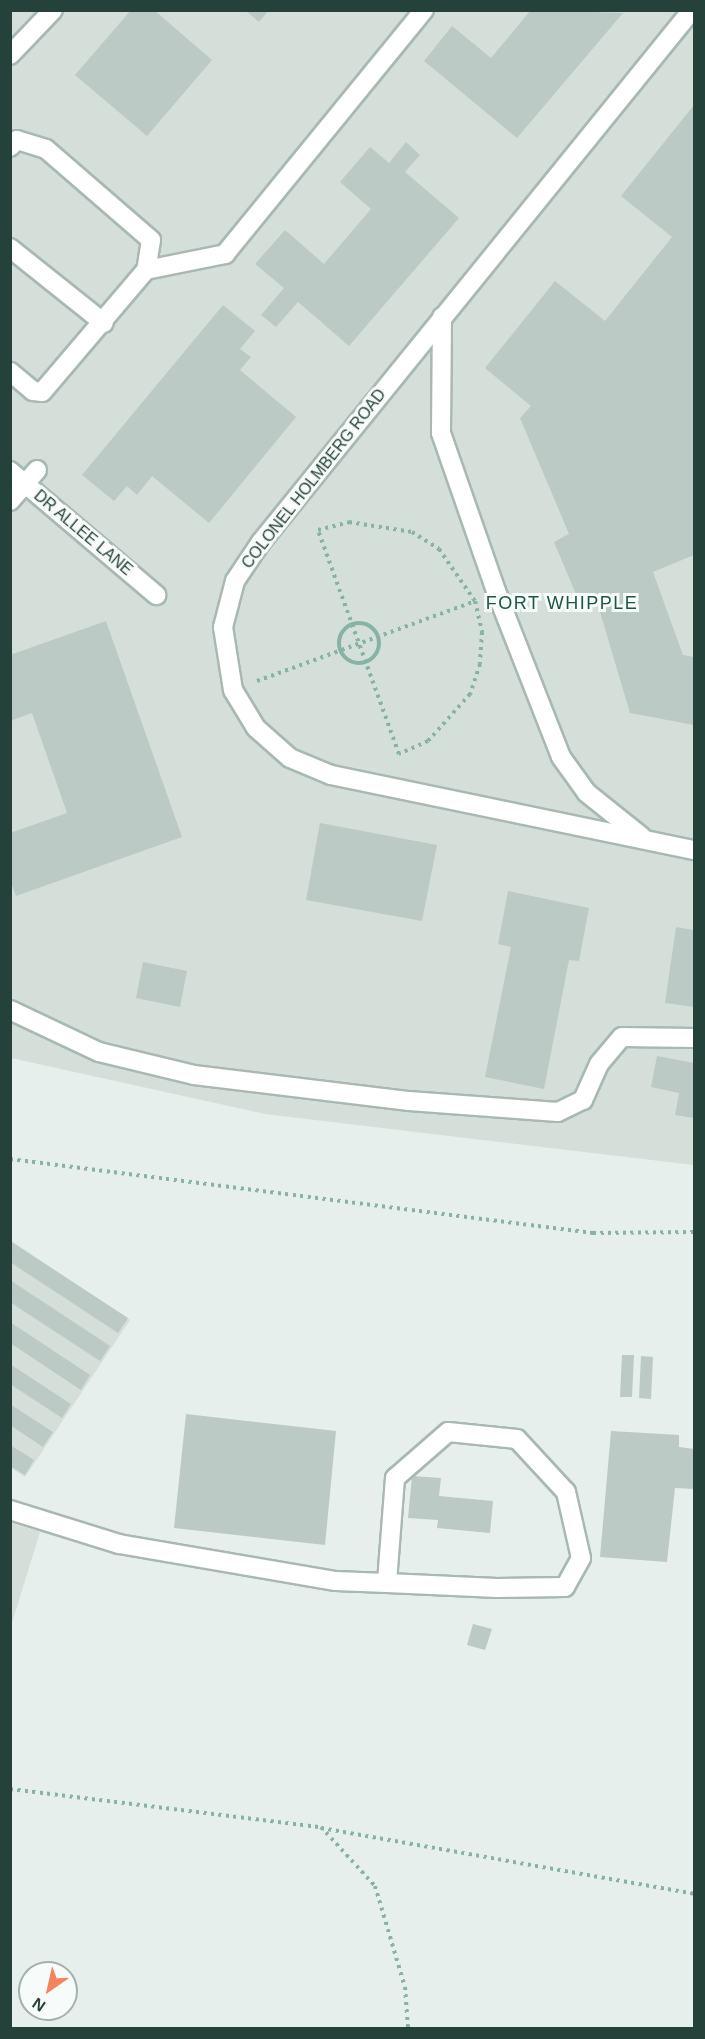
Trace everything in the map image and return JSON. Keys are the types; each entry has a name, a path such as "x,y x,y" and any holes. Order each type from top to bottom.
{"lane":[{"path":"10,55 53,10"},
{"path":"146,270 225,254 424,10"},
{"name":"COLONEL HOLMBERG ROAD","path":"692,10 261,542 235,581 223,627 224,659 233,690 256,728 290,758 331,775 694,850"},
{"path":"10,147 17,140 46,149 152,240 146,270 104,323 42,392 33,391 10,372"},
{"path":"10,248 104,323"},
{"path":"442,317 441,433 556,746 587,793 646,840"},
{"name":"DR ALLEE LANE","path":"10,471 31,476 156,595"},
{"path":"10,501 31,476"},
{"path":"10,1010 99,1052 194,1075 409,1101 558,1112 583,1100 599,1064 622,1036 694,1038"},
{"path":"10,1510 119,1544 336,1581 387,1583 565,1587 581,1558 566,1492 517,1438 448,1432 395,1478 387,1583"}],"path":[{"path":"349,522 381,523 421,538 461,573 475,601 482,632 480,664 452,720 428,741 399,754 352,625 318,530 349,522"},
{"path":"251,683 475,601"},
{"path":"352,625 370,627 378,637 376,655 365,662 348,660 341,650 340,638 352,625"},
{"path":"10,1159 593,1233 694,1232"},
{"path":"10,1789 321,1827 694,1894"},
{"path":"321,1827 375,1886 405,1987 408,2028"}],"shaded area":[{"path":"11,11 694,11 694,1165 265,1114 11,1058"},
{"path":"10,1240 130,1320 25,1477 11,1468"},
{"path":"10,1523 40,1532 11,1626"}],"building":[{"path":"131,10 154,10 212,60 147,136 75,75"},
{"path":"245,10 269,10 259,22"},
{"path":"531,10 623,13 517,138 424,61 452,26 491,58"},
{"path":"694,105 694,555 653,572 683,655 694,657 694,725 630,713 597,602 581,606 554,542 569,534 520,418 531,406 485,368 555,281 605,321 672,237 621,196"},
{"path":"406,142 420,155 405,172 459,218 349,346 298,302 276,327 261,315 284,288 255,264 285,230 324,264 371,209 340,182 370,147 389,163"},
{"path":"223,305 255,331 240,349 251,357 240,370 296,417 209,523 152,476 137,495 127,486 114,501 82,475"},
{"path":"106,621 182,837 16,896 10,880 10,833 67,813 32,713 10,721 10,655"},
{"path":"320,823 437,845 422,921 306,900"},
{"path":"508,891 589,908 579,961 569,960 544,1089 485,1077 511,947 498,944"},
{"path":"676,927 694,930 694,1007 665,1003"},
{"path":"143,962 187,971 180,1007 136,998"},
{"path":"657,1056 694,1063 694,1118 675,1115 679,1093 651,1087"},
{"path":"10,1241 128,1318 118,1333 10,1262"},
{"path":"10,1280 110,1346 100,1361 10,1302"},
{"path":"10,1322 90,1375 81,1390 10,1343"},
{"path":"622,1355 634,1355 632,1397 620,1397"},
{"path":"641,1356 653,1357 651,1399 639,1398"},
{"path":"10,1364 71,1404 62,1418 10,1384"},
{"path":"10,1404 53,1432 43,1447 10,1425"},
{"path":"186,1414 336,1431 325,1545 174,1528"},
{"path":"611,1431 679,1435 679,1447 694,1449 694,1489 675,1488 667,1562 600,1557"},
{"path":"10,1445 34,1460 25,1475 10,1466"},
{"path":"412,1476 441,1478 439,1496 493,1501 490,1533 437,1528 438,1520 408,1518"},
{"path":"473,1624 492,1629 485,1650 467,1645"}],"district":[{"name":"FORT WHIPPLE","path":"562,603"}]}
